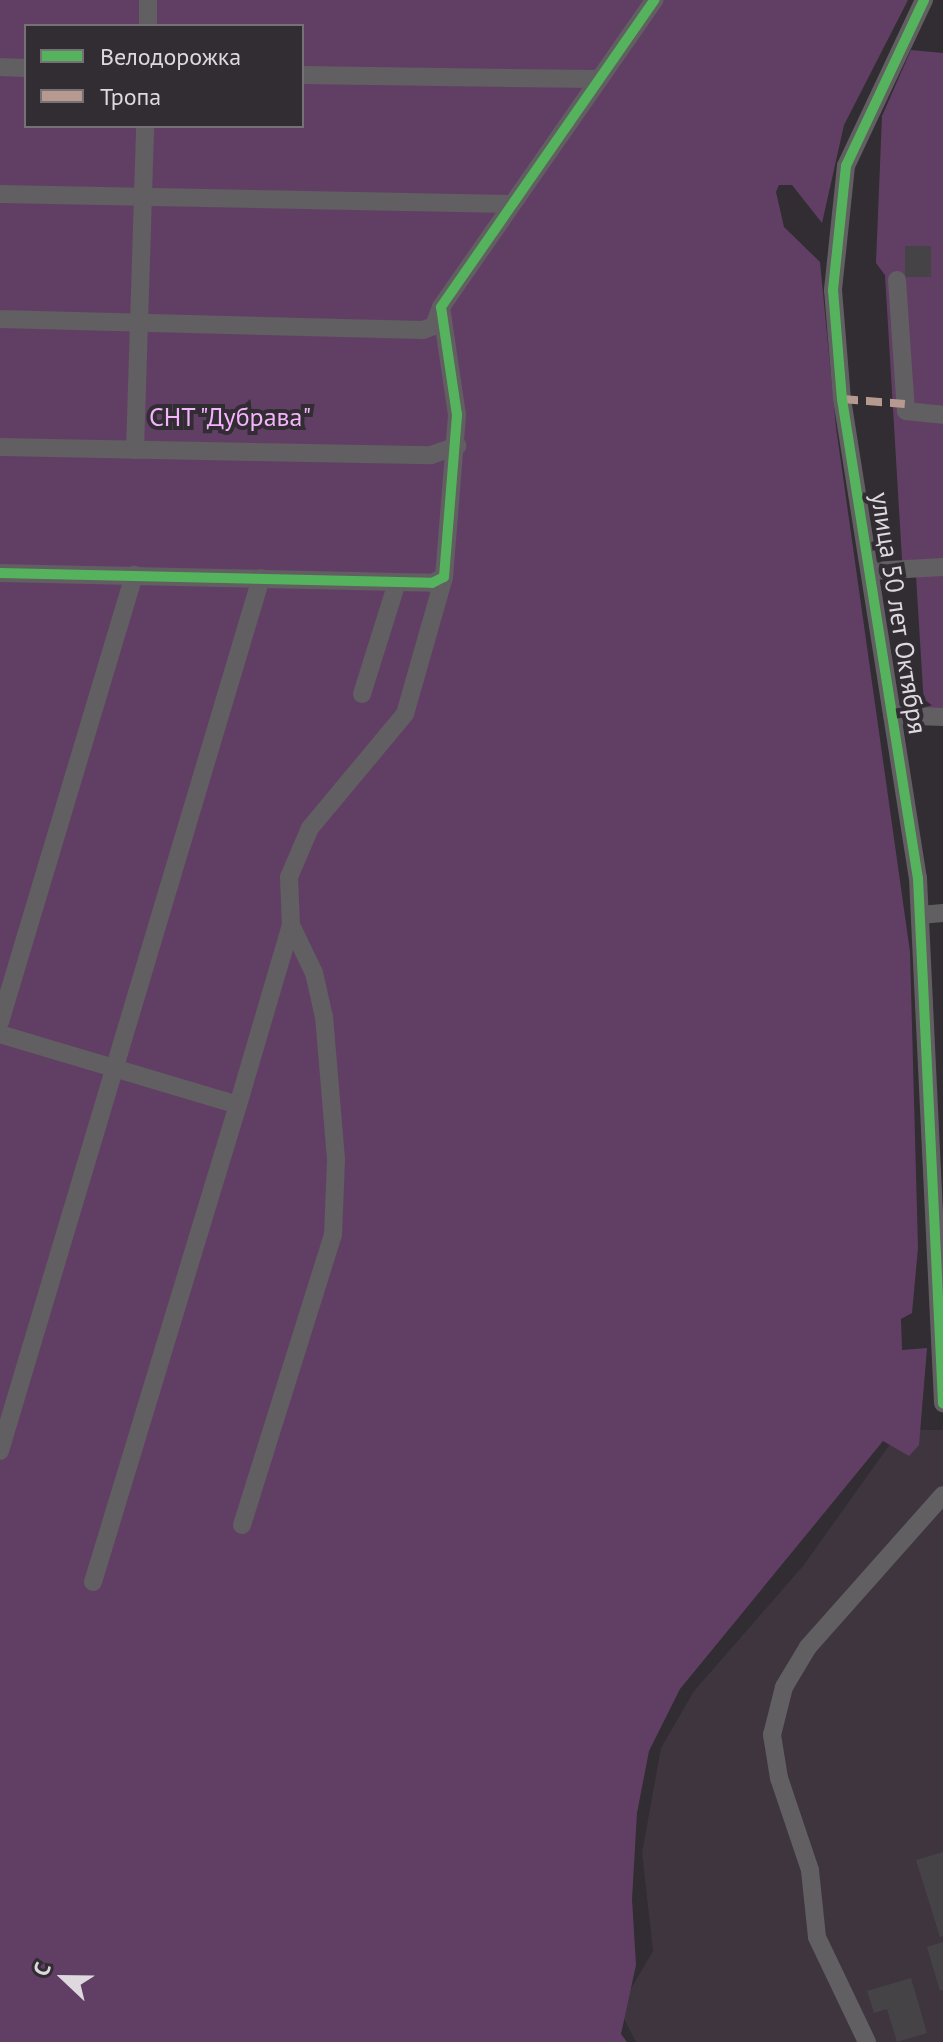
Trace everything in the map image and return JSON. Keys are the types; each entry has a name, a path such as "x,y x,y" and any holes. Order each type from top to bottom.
{"street":[{"path":"148,0 148,24"},
{"path":"0,319 423,330 434,326 441,307 508,204 654,0"},
{"name":"улица 50 лет Октября","path":"924,0 864,119 846,166 833,290 842,395 892,715 936,1043 943,1403"},
{"path":"0,67 24,68"},
{"path":"304,75 596,79"},
{"path":"135,450 145,128"},
{"path":"0,194 508,204"},
{"path":"897,280 906,411 943,415"},
{"path":"93,1582 291,925 289,877 297,849 405,714 444,577 457,446 441,307"},
{"path":"0,447 431,455 457,446"},
{"path":"870,571 943,567"},
{"path":"1,578 134,575 397,582 444,577"},
{"path":"0,1022 134,575"},
{"path":"0,1451 117,1071 261,578"},
{"path":"362,694 397,582"},
{"path":"892,715 943,717"},
{"path":"920,915 943,913"},
{"path":"242,1525 333,1235 336,1159 324,1017 314,973 291,925"},
{"path":"0,1034 238,1105"},
{"path":"867,2042 817,1937 810,1870 779,1778 772,1735 784,1687 808,1647 943,1495"}],"shaded area":[{"path":"900,1430 943,1430 943,2042 636,2042 619,2009 653,1951 642,1853 661,1748 694,1691 803,1566"}],"green space":[{"name":"СНТ \"Дубрава\"","path":"0,0 908,0 844,125 822,223 792,185 779,185 776,192 784,227 820,262 836,427 910,952 918,1248 912,1313 901,1319 902,1350 927,1348 919,1445 909,1456 883,1441 680,1689 649,1751 637,1813 632,1899 636,1965 621,2034 627,2042 0,2042"},
{"path":"911,50 943,53 943,722 925,722 916,576 903,576 885,275 876,263 882,116"}],"building":[{"path":"905,246 931,246 931,277 905,277"},
{"path":"943,1852 943,1936 940,1937 916,1860"},
{"path":"943,1942 943,1990 940,1991 927,1947"},
{"path":"911,1978 927,2033 897,2042 887,2009 874,2013 867,1991"}],"marked path":[{"path":"842,399 905,404"}],"cycle path":[{"path":"0,573 432,583 444,577 457,415 441,307 654,0"},
{"path":"924,0 846,166 833,290 842,399 918,878 943,1403"}]}
